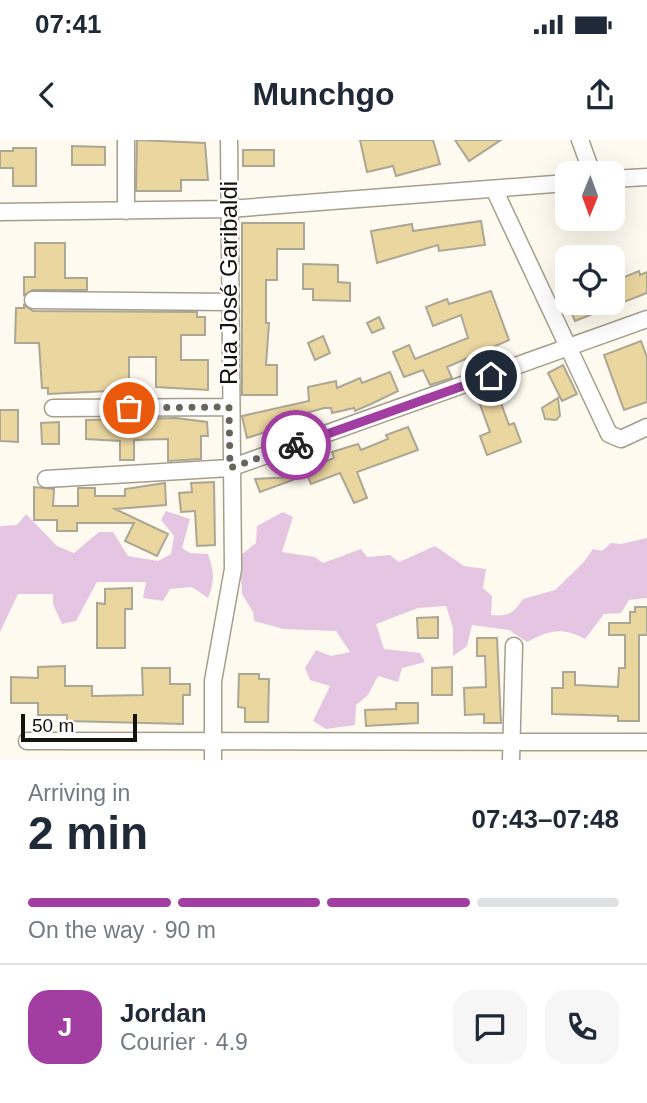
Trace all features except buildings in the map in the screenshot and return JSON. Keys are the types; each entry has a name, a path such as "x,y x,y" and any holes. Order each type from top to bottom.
{"street":[{"path":"125,140 126,211"},
{"name":"Rua José Garibaldi","path":"213,760 213,681 233,569 229,407 229,140"},
{"path":"580,140 588,161"},
{"path":"625,178 647,177"},
{"path":"0,212 229,209 555,184"},
{"path":"495,189 609,434 621,439 647,426"},
{"path":"33,300 229,302"},
{"path":"46,479 230,468 647,319"},
{"path":"53,408 229,407"},
{"path":"511,760 514,646"},
{"path":"27,741 647,743"}],"shaded area":[{"path":"166,511 190,519 182,548 190,553 208,554 213,576 208,598 192,587 170,589 163,601 143,598 146,582 97,582 76,621 62,624 53,604 53,594 18,594 0,632 0,526 17,525 26,514 57,546 74,553 99,532 113,532 128,556 158,561 171,554 174,536 161,520"},
{"path":"283,512 293,517 282,552 315,557 323,563 361,549 367,557 390,555 399,562 435,546 464,566 486,569 483,588 492,596 491,615 506,615 517,608 523,599 555,590 583,563 593,549 602,551 611,543 621,544 647,538 647,598 629,600 621,613 604,614 585,639 556,631 527,642 509,630 472,625 467,646 453,656 453,628 446,606 418,608 376,624 384,649 420,653 425,662 402,668 398,682 378,676 368,695 356,705 355,725 326,729 313,721 330,686 310,680 305,668 316,650 331,656 350,652 336,631 284,629 254,621 253,612 242,594 240,556 256,543 257,526"}],"way so far":[{"path":"129,408 229,407 230,468 296,445"}],"route":[{"path":"296,445 491,376"}]}
